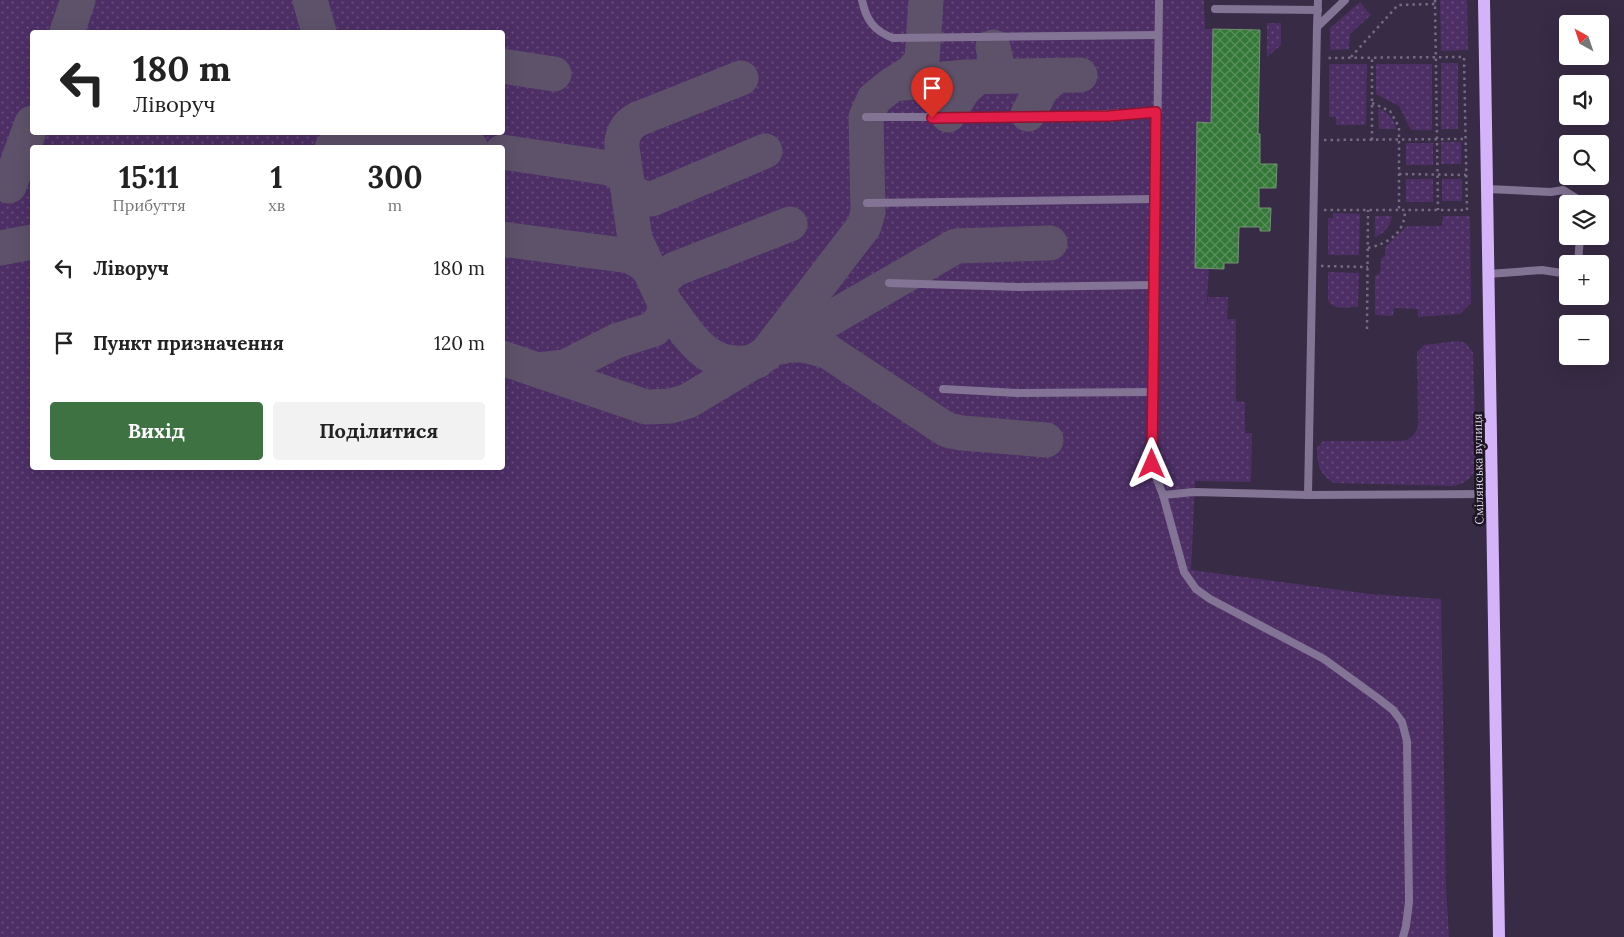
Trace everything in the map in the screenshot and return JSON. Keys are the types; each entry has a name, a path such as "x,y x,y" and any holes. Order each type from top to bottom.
{"main road":[{"name":"Смілянська вулиця","path":"1484,0 1498,937"}],"lane":[{"path":"862,0 871,25 880,33 893,38 1158,35"},
{"path":"1159,0 1152,464 1163,495 1181,565 1187,578 1196,589 1210,599 1324,659 1387,704 1402,722 1407,742 1409,902 1408,921 1402,937"},
{"path":"1272,0 1272,10"},
{"path":"1308,495 1318,0"},
{"path":"1317,26 1345,0"},
{"path":"1215,9 1318,10"},
{"path":"866,117 1046,117 1156,112"},
{"path":"1487,189 1551,192 1563,190 1571,195"},
{"path":"867,204 1155,199"},
{"path":"1488,274 1542,270 1559,273"},
{"path":"889,283 1020,287 1154,285"},
{"path":"943,389 1027,393 1153,392"},
{"path":"1163,495 1194,492 1308,495 1492,494"}],"path":[{"path":"1435,0 1438,210"},
{"path":"1351,58 1398,5 1435,4"},
{"path":"1372,57 1372,140"},
{"path":"1314,210 1467,210 1464,57 1317,58"},
{"path":"1372,103 1384,107 1394,116 1399,128 1399,210"},
{"path":"1315,141 1465,139"},
{"path":"1399,174 1466,174"},
{"path":"1368,210 1368,329"},
{"path":"1368,248 1382,244 1395,236 1404,222 1405,210"},
{"path":"1312,266 1368,267"}],"shaded area":[{"path":"0,0 1204,0 1205,29 1213,29 1211,123 1197,123 1195,267 1209,268 1206,313 1208,297 1228,297 1227,319 1236,319 1236,401 1245,402 1245,433 1252,433 1251,482 1195,481 1191,570 1370,594 1441,599 1446,888 1449,937 0,937"},
{"path":"1440,0 1467,0 1468,50 1441,51"},
{"path":"1360,2 1371,15 1350,34 1349,49 1330,50 1330,28"},
{"path":"1267,23 1281,23 1281,45 1267,57"},
{"path":"1441,63 1458,63 1458,129 1441,129"},
{"path":"1329,64 1367,64 1366,125 1336,125 1336,117 1329,117"},
{"path":"1376,64 1432,64 1432,130 1411,130 1399,106 1376,94"},
{"path":"1378,109 1390,116 1396,129 1379,129"},
{"path":"1441,142 1461,142 1461,164 1441,164"},
{"path":"1406,143 1433,143 1433,165 1406,165"},
{"path":"1406,179 1433,179 1433,202 1406,202"},
{"path":"1442,179 1462,179 1462,201 1442,201"},
{"path":"1333,213 1360,214 1359,255 1328,255 1328,218 1333,218"},
{"path":"1375,216 1392,216 1386,229 1375,237"},
{"path":"1443,216 1470,216 1471,303 1460,314 1418,317 1418,309 1394,308 1393,316 1375,315 1375,276 1380,273 1381,259 1385,255 1385,247 1407,226 1442,226"},
{"path":"1328,272 1359,273 1358,307 1341,308 1330,303 1328,300"},
{"path":"1458,341 1466,343 1473,353 1476,466 1471,477 1455,486 1334,483 1325,476 1320,468 1317,448 1323,441 1401,441 1409,439 1413,435 1418,427 1417,352 1424,345"}],"building":[{"path":"1213,29 1260,30 1258,134 1260,134 1260,164 1277,164 1276,188 1259,188 1259,208 1271,208 1270,231 1260,231 1260,227 1239,227 1238,263 1224,263 1224,269 1195,268 1197,122 1211,123"}],"taxiway":[{"path":"68,30 78,0"},
{"path":"310,0 318,30"},
{"path":"893,84 912,72 922,60 926,0"},
{"path":"993,47 997,66 1005,76"},
{"path":"505,66 554,74"},
{"path":"1028,114 1042,88 1057,75"},
{"path":"505,359 646,407 671,406 688,401 766,354 864,226 868,212 866,117 874,99 893,84 966,77 1080,75"},
{"path":"948,115 963,90 977,77"},
{"path":"505,239 630,256 643,263 650,271 635,239 622,148 622,139 625,131 630,124 638,119 741,78"},
{"path":"9,186 30,128"},
{"path":"336,145 346,136 352,135"},
{"path":"379,135 450,145"},
{"path":"628,188 640,197 652,199 765,151"},
{"path":"505,152 609,168 621,173 627,182"},
{"path":"660,289 662,280 675,269 790,224"},
{"path":"0,248 30,242"},
{"path":"781,347 956,246 1050,243"},
{"path":"539,370 565,367 616,341 654,329 668,310 650,271"},
{"path":"668,307 694,342 714,358 726,362 740,363 757,361"},
{"path":"784,345 805,345 827,351 947,430 1046,440"}],"route":[{"path":"932,118 1109,116 1156,112 1152,464"}]}
